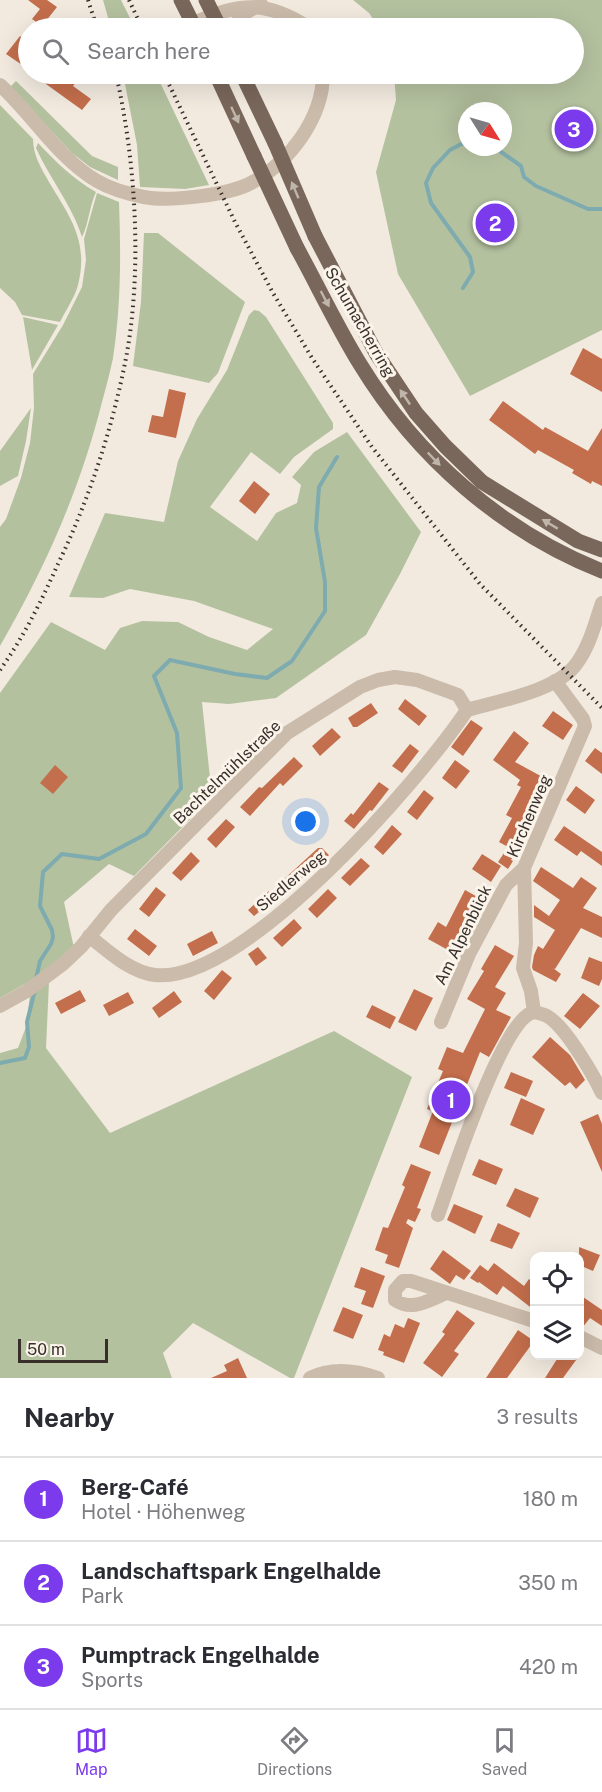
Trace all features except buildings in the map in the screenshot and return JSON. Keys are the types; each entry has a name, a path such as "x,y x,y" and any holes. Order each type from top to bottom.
{"main road":[{"path":"181,0 189,18"},
{"name":"Schumacherring","path":"221,84 297,248 360,365 404,426 433,458 473,496 511,523 574,560 602,570"},
{"name":"Schumacherring","path":"247,84 315,237 376,353 416,413 445,446 482,482 578,541 602,550"}],"street":[{"path":"240,18 262,1"},
{"path":"210,7 227,7 262,1 279,7 297,18"},
{"path":"0,85 67,158 97,181 113,189 147,198 185,197 232,191 251,183 277,165 292,150 311,120 319,99 321,84"},
{"path":"467,710 508,700 569,673 584,653 602,603"},
{"name":"Bachtelmühlstraße","path":"4,1004 46,978 81,947 111,910 287,733 360,687 395,677 417,680 458,695 467,710"},
{"name":"Kirchenweg","path":"534,1012 531,991 523,968 526,943 524,868 585,726 583,719 555,681"},
{"name":"Siedlerweg","path":"89,936 118,958 139,970 155,975 176,973 212,960 246,939 298,899 337,863 416,777 467,710"},
{"name":"Am Alpenblick","path":"441,1022 469,954 506,885 524,868"},
{"path":"438,1215 484,1088 516,1028 528,1013 534,1012 548,1017 559,1027 575,1047 602,1093"},
{"path":"447,1293 530,1320"},
{"path":"584,1339 602,1348"},
{"path":"310,1378 323,1372 345,1370 378,1378"}],"green space":[{"path":"103,0 121,0 130,18 108,18"},
{"path":"353,0 602,0 602,330 470,396 398,274 376,172 396,100 395,84 584,84 584,18 372,18"},
{"path":"16,81 92,156 118,167 118,180 90,167 72,153 10,87"},
{"path":"125,84 161,84 209,185 185,189 140,187 137,145"},
{"path":"0,105 33,139 38,161 76,230 81,269 73,299 60,322 22,315 15,302 0,288"},
{"path":"38,143 65,170 96,192 82,237 73,214 36,148"},
{"path":"97,193 119,202 119,300 112,364 93,435 60,528 0,646 0,527 6,519 21,478 30,443 34,408 33,374 63,325 82,287 86,260 84,239"},
{"path":"144,233 158,233 245,302 218,373 209,383 133,366 141,302"},
{"path":"254,310 266,317 333,423 333,429 294,457 280,474 251,452 210,507 257,541 276,513 297,503 301,485 292,477 314,452 347,432 421,532 366,635 276,698 229,704 202,702 212,797 134,876 109,864 64,902 74,948 32,980 0,998 0,693 51,622 105,650 120,628 142,621 178,622 209,637 247,650 273,629 194,601 130,589 103,598 69,597 105,513 164,522 178,461 197,419 227,370 249,315"},
{"path":"23,317 58,325 32,370"},
{"path":"31,408 18,476 0,486 0,451"},
{"path":"49,982 46,1048 110,1133 334,1031 412,1077 294,1378 290,1378 193,1323 163,1353 172,1378 0,1378 0,1053 18,1048 26,1027 30,995"}],"waterway":[{"path":"458,146 450,150 433,168 426,183 431,203 470,257 473,272 463,288"},
{"path":"507,156 521,166 524,177 536,186 588,209 602,209"},
{"path":"36,979 40,961 53,937 40,906 43,872 62,854 99,859 146,834 181,788 177,733 154,676 170,660 235,674 267,678 292,661 325,611 325,582 316,528 319,487 337,457"},
{"path":"0,1063 25,1058 29,1047 27,1022 35,990"}],"railway":[{"path":"88,0 94,18"},
{"path":"129,0 137,18"},
{"path":"0,670 38,606 79,517 106,441 125,363 134,293 135,218 128,144 118,84"},
{"path":"169,84 235,222 273,293 312,358 372,447 480,584 602,708"}],"place":[{"name":"Pumptrack Engelhalde","path":"574,129"},
{"name":"Landschaftspark Engelhalde","path":"495,223"},
{"name":"Berg-Café","path":"451,1100"}]}
